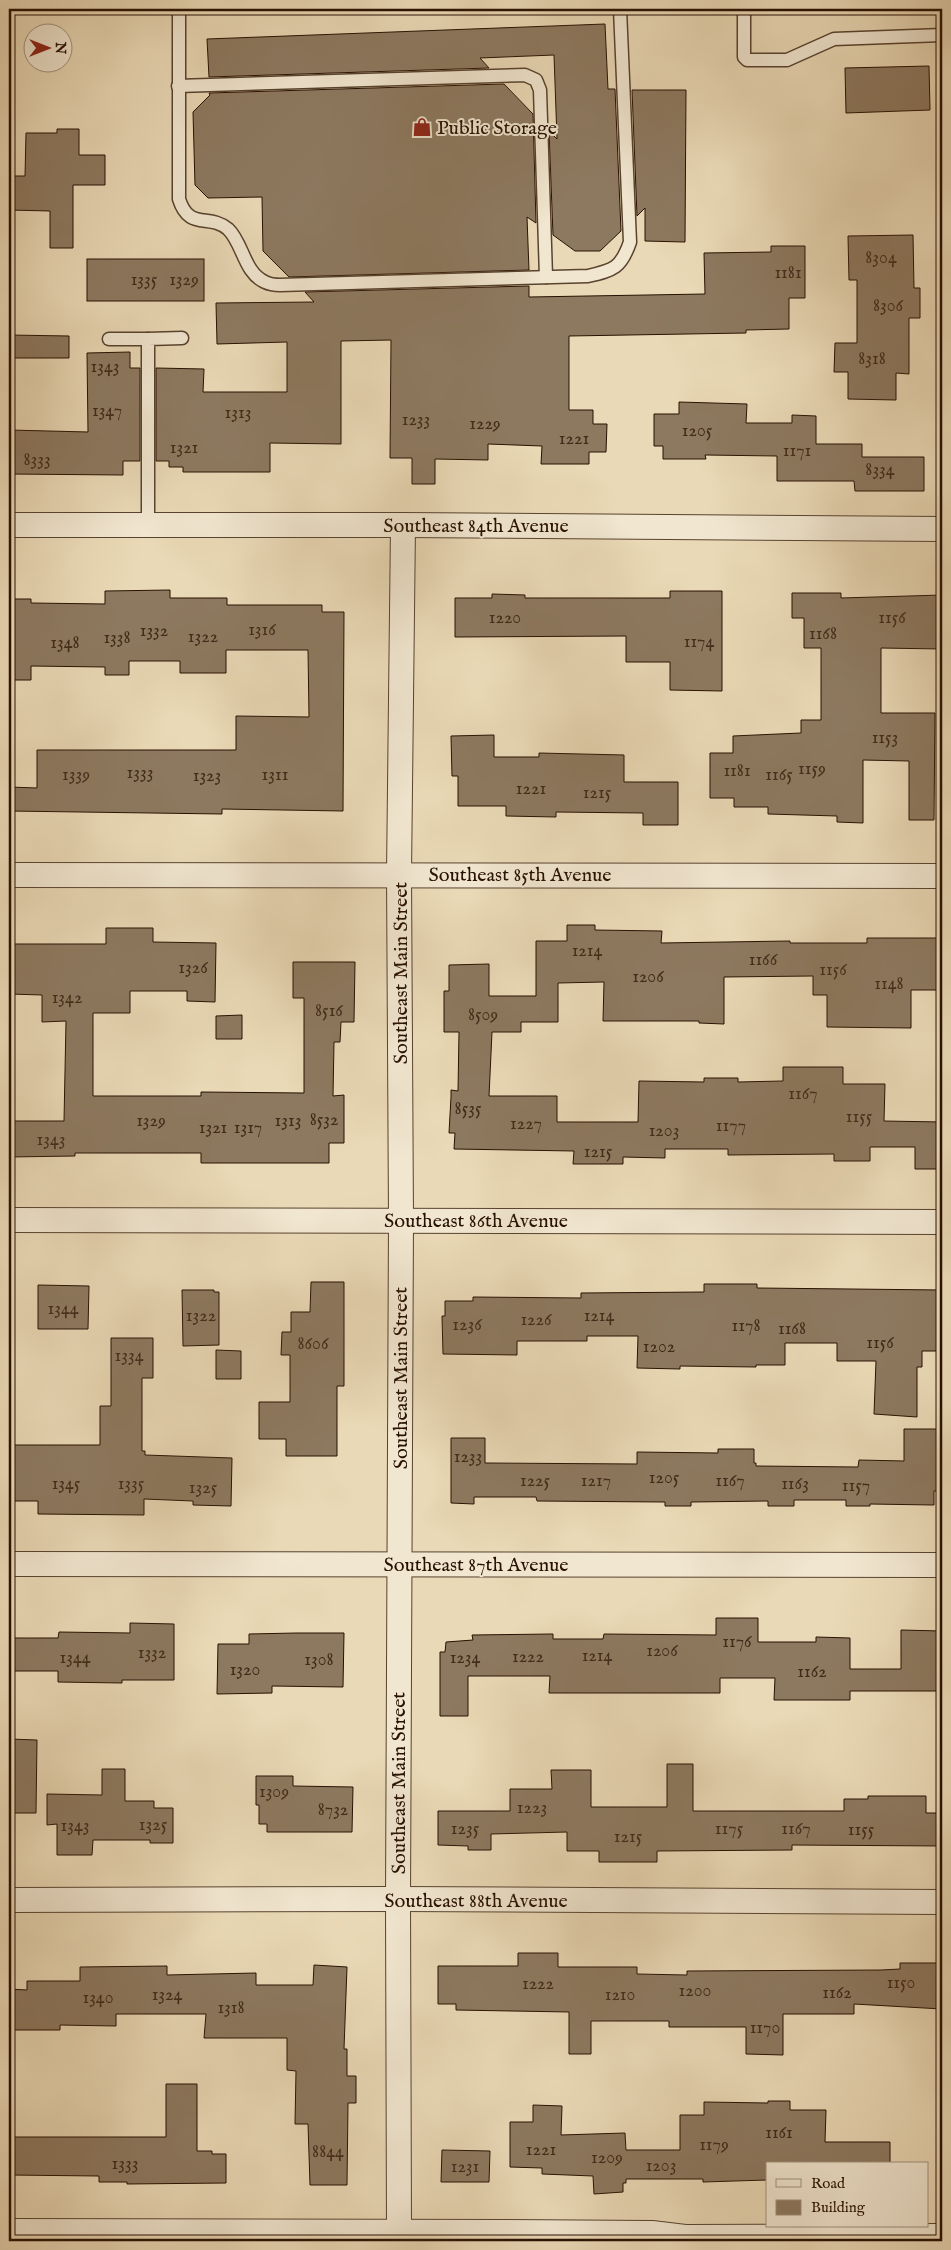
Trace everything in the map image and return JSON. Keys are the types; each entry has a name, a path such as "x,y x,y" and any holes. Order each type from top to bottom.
{"street":[{"name":"Southeast 84th Avenue","path":"9,525 403,525 942,529"},
{"name":"Southeast Main Street","path":"399,2232 400,874 403,525"},
{"name":"Southeast 85th Avenue","path":"9,875 942,876"},
{"name":"Southeast 86th Avenue","path":"9,1220 401,1219 942,1222"},
{"name":"Southeast 87th Avenue","path":"9,1564 942,1565"},
{"name":"Southeast 88th Avenue","path":"9,1900 398,1899 942,1902"},
{"path":"9,2231 652,2233 685,2237 942,2236"}],"lane":[{"path":"179,9 179,199 182,209 187,216 196,220 223,225 234,234 241,252 254,273 264,282 280,285 588,276 606,272 617,267 625,255 630,242 620,9"},
{"path":"744,9 744,57 747,60 787,60 834,39 942,35"},
{"path":"178,86 525,75 536,80 540,90 546,277"},
{"path":"148,338 148,525"},
{"path":"109,339 182,338"}],"building":[{"path":"605,24 608,89 615,89 621,231 600,251 575,251 553,235 549,131 557,139 554,55 480,58 489,68 209,77 207,39"},
{"path":"929,66 930,110 846,113 845,68"},
{"path":"504,84 533,114 536,223 527,217 529,270 289,277 263,251 262,197 208,198 195,185 193,112 210,95 209,93"},
{"path":"632,90 686,90 685,242 645,241 645,208 637,216"},
{"path":"57,129 79,129 79,155 105,155 105,185 73,185 73,248 50,248 50,211 9,210 9,176 25,176 26,133 57,133"},
{"path":"913,235 914,288 920,288 920,318 909,318 909,374 896,373 896,400 848,399 848,372 834,372 835,343 857,343 857,280 849,280 848,236"},
{"path":"771,246 805,246 805,298 789,298 789,329 746,330 746,333 569,336 569,410 593,410 593,424 607,424 606,452 589,452 589,464 541,464 542,446 488,444 488,460 435,459 435,484 412,484 412,458 390,458 391,340 341,341 341,444 270,443 270,472 183,472 183,467 169,467 169,461 156,461 156,368 204,369 203,392 287,392 287,342 217,344 216,303 314,302 305,292 529,286 529,297 705,294 704,253 771,252"},
{"path":"87,259 204,259 204,301 87,301"},
{"path":"9,335 69,336 69,358 9,358"},
{"path":"130,352 130,368 140,368 140,461 123,461 123,475 9,474 9,430 88,432 87,353"},
{"path":"679,402 747,404 746,423 792,423 792,415 816,416 816,444 862,444 862,457 924,457 924,491 855,491 854,481 777,481 777,456 705,455 706,459 663,459 663,446 654,446 654,414 679,414"},
{"path":"170,590 170,598 227,598 227,605 322,605 322,612 344,612 343,811 222,809 222,814 9,811 9,787 37,788 37,750 236,750 236,716 309,717 308,650 226,650 226,673 180,673 180,661 129,661 129,675 105,675 105,667 31,666 31,680 9,680 9,599 31,599 31,603 105,604 105,591"},
{"path":"670,591 722,591 722,691 670,690 670,662 626,662 626,636 455,637 455,598 492,598 492,594 525,595 525,598 670,598"},
{"path":"792,593 841,593 841,598 942,595 942,649 881,648 881,713 935,713 934,820 909,820 909,761 863,760 863,823 837,822 837,816 768,814 768,807 734,807 734,798 710,798 710,753 733,753 733,736 801,733 801,720 821,720 821,648 804,648 804,618 792,618"},
{"path":"494,735 494,757 539,757 539,753 624,755 624,782 678,782 678,825 643,825 643,813 556,812 556,817 506,816 506,806 458,806 458,776 452,776 451,736"},
{"path":"567,925 595,925 595,930 662,931 661,943 790,941 790,943 867,943 867,938 942,938 942,990 911,990 911,1028 827,1027 827,995 813,995 813,976 724,977 724,1024 699,1023 699,1021 603,1021 604,982 558,983 558,1022 521,1022 521,1032 492,1032 489,1096 557,1096 557,1122 638,1122 639,1081 704,1082 704,1078 738,1078 738,1082 783,1081 783,1067 843,1067 843,1084 885,1084 884,1121 942,1122 942,1169 915,1169 915,1147 870,1147 870,1161 834,1161 834,1154 728,1155 728,1149 665,1149 665,1158 623,1157 623,1164 573,1164 574,1151 454,1149 455,1133 449,1133 451,1090 458,1091 459,1032 444,1032 444,991 449,991 449,965 489,964 489,996 536,996 536,941 567,941"},
{"path":"106,928 153,928 153,942 216,943 215,1002 187,1001 187,991 130,991 130,1013 93,1013 93,1096 201,1096 201,1092 304,1093 304,998 293,998 293,962 355,962 354,1022 341,1022 340,1042 334,1042 333,1096 344,1095 344,1143 329,1143 329,1163 201,1163 201,1153 75,1153 75,1156 9,1157 9,1121 64,1121 66,1021 42,1022 42,995 9,994 9,944 106,944"},
{"path":"242,1015 242,1039 216,1039 216,1016"},
{"path":"311,1282 344,1282 344,1386 337,1386 337,1456 286,1456 286,1439 259,1439 259,1402 290,1402 290,1355 281,1355 282,1332 291,1332 291,1312 310,1312"},
{"path":"704,1284 757,1284 757,1288 942,1290 942,1351 922,1351 922,1367 917,1367 917,1417 874,1414 876,1361 837,1361 837,1343 785,1343 785,1365 756,1365 756,1367 680,1366 680,1369 637,1368 638,1336 587,1336 587,1341 517,1341 517,1355 443,1354 442,1316 445,1316 445,1301 473,1301 473,1297 581,1298 581,1293 704,1292"},
{"path":"38,1285 89,1286 88,1329 38,1329"},
{"path":"182,1290 214,1290 214,1292 219,1292 219,1345 183,1346"},
{"path":"111,1338 153,1338 153,1378 142,1378 142,1451 145,1451 145,1455 232,1458 231,1506 193,1505 193,1501 144,1499 144,1515 38,1514 38,1501 9,1501 9,1445 100,1445 100,1406 111,1406"},
{"path":"216,1350 241,1351 241,1379 216,1379"},
{"path":"904,1429 942,1429 942,1491 934,1491 934,1505 870,1504 870,1506 846,1506 846,1500 794,1500 794,1506 768,1506 768,1501 691,1502 691,1506 665,1506 665,1502 537,1501 536,1497 474,1497 474,1504 451,1503 451,1438 485,1438 485,1463 637,1464 637,1452 718,1453 718,1449 754,1449 754,1463 756,1463 756,1466 858,1467 859,1460 904,1461"},
{"path":"716,1618 758,1618 758,1642 816,1642 816,1637 850,1638 850,1669 901,1669 901,1630 942,1631 942,1691 850,1691 850,1700 774,1700 775,1678 720,1678 720,1693 549,1693 550,1676 468,1676 468,1716 440,1716 440,1652 445,1652 446,1642 473,1640 472,1635 553,1634 553,1639 603,1639 604,1634 716,1635"},
{"path":"130,1623 174,1624 174,1680 122,1680 122,1683 58,1682 58,1671 9,1671 9,1638 58,1638 59,1632 130,1633"},
{"path":"344,1633 343,1687 272,1686 272,1693 217,1694 218,1644 249,1644 249,1634"},
{"path":"9,1739 37,1740 36,1813 9,1813"},
{"path":"667,1764 693,1764 693,1811 844,1811 844,1799 868,1799 868,1796 926,1796 926,1813 942,1813 942,1846 792,1845 792,1850 657,1851 657,1862 599,1862 599,1851 567,1851 567,1832 491,1834 491,1850 468,1850 468,1846 438,1845 438,1811 510,1811 510,1789 552,1789 551,1770 591,1770 591,1807 667,1807"},
{"path":"102,1769 125,1769 125,1801 154,1801 154,1808 173,1808 173,1843 150,1843 150,1840 93,1840 92,1855 57,1855 57,1824 47,1825 47,1794 102,1795"},
{"path":"256,1776 293,1776 293,1786 353,1787 352,1832 267,1832 267,1824 259,1824 259,1805 256,1805"},
{"path":"518,1953 558,1953 558,1967 637,1967 637,1974 687,1975 687,1971 881,1970 900,1969 900,1963 942,1963 942,2009 854,2004 854,2014 783,2014 783,2055 746,2054 746,2027 669,2027 669,2021 591,2021 591,2054 569,2054 569,2012 456,2010 456,2004 438,2004 438,1966 518,1966"},
{"path":"314,1965 347,1967 344,2049 347,2049 347,2076 356,2076 356,2103 348,2103 347,2185 310,2185 308,2124 295,2124 296,2071 287,2070 287,2038 204,2038 206,2014 116,2014 116,2026 60,2025 60,2030 9,2030 9,1989 27,1990 27,1981 80,1981 80,1967 167,1966 167,1975 256,1973 256,1985 313,1985"},
{"path":"166,2084 197,2084 197,2151 212,2151 212,2154 226,2154 226,2183 127,2184 127,2182 99,2182 99,2176 9,2175 9,2137 166,2137"},
{"path":"768,2101 790,2101 790,2110 826,2110 825,2142 890,2142 890,2162 766,2162 766,2180 703,2182 703,2179 626,2179 626,2183 623,2183 623,2192 594,2194 593,2176 542,2174 542,2168 510,2167 510,2122 533,2122 533,2105 562,2106 561,2135 625,2133 626,2150 680,2150 680,2115 704,2115 704,2102 768,2103"},
{"path":"442,2150 490,2151 489,2182 441,2182"}],"place":[{"name":"Public Storage","path":"422,127"}]}
